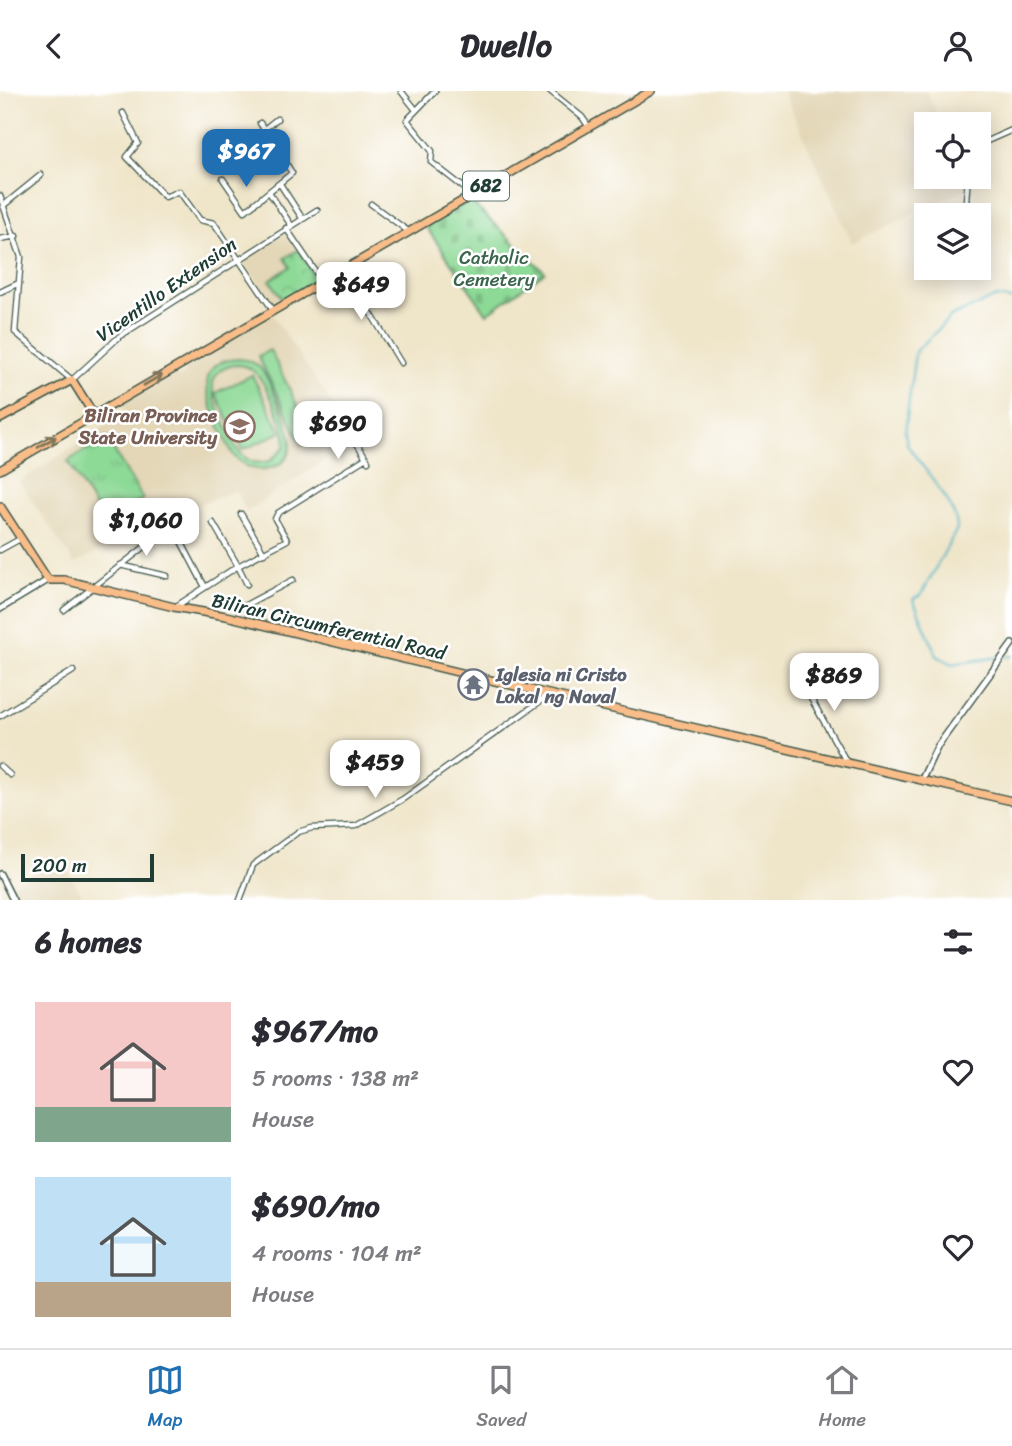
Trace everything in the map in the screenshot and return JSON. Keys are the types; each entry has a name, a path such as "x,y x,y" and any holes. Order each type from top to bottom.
{"main road":[{"name":"682","path":"0,470 651,91"},
{"path":"72,380 94,415"},
{"name":"Vicentillo Extension","path":"0,419 72,380"},
{"path":"0,506 48,579"},
{"name":"Biliran Circumferential Road","path":"48,579 226,616 1012,801"}],"street":[{"path":"401,91 416,110"},
{"path":"435,91 407,120 432,151 431,162 472,194"},
{"path":"550,91 582,117 589,127"},
{"path":"122,113 138,143 128,156 135,166 165,197 179,191 200,220 214,223 273,310"},
{"path":"263,130 277,119"},
{"path":"223,179 245,211 292,173 260,123"},
{"path":"991,139 1012,130"},
{"path":"4,205 41,175"},
{"path":"280,184 302,218"},
{"path":"269,193 322,281"},
{"path":"0,196 22,257 15,332 72,380"},
{"path":"372,204 408,231"},
{"name":"Vicentillo Extension","path":"72,380 120,336 239,257 317,210"},
{"path":"0,239 16,236"},
{"path":"344,268 401,363"},
{"path":"0,292 19,283"},
{"path":"174,607 204,585 287,540 275,519 278,513 367,460 356,442"},
{"path":"241,514 264,553"},
{"path":"213,523 247,584"},
{"path":"174,528 204,585"},
{"path":"0,550 20,539"},
{"path":"64,610 147,545"},
{"path":"120,565 167,576"},
{"path":"0,609 48,579"},
{"path":"226,616 293,580"},
{"path":"922,779 937,747 1012,644"},
{"path":"0,716 73,671"},
{"path":"799,677 846,761"},
{"path":"240,900 253,865 298,832 312,828 356,826 449,768 542,699 544,693"},
{"path":"0,766 10,775"},
{"path":"0,874 13,900"}],"shaded area":[{"path":"783,91 926,91 936,112 914,112 914,189 966,189 936,203 914,203 914,214 852,243"},
{"path":"286,232 317,279 273,305 242,259"},
{"name":"Biliran Province State University","path":"272,314 356,440 247,511 235,491 154,521 75,564 19,482 127,412 122,401 175,371 178,378 185,375 182,367"},
{"path":"60,858 82,895 73,900 14,900 9,887"}],"green space":[{"name":"Catholic Cemetery","path":"470,201 545,272 487,314 426,227"},
{"path":"298,250 317,279 283,300 270,280 290,267 285,258"},
{"path":"270,350 314,439 302,445 258,356"},
{"path":"240,359 251,362 258,366 267,378 285,417 291,440 286,459 277,465 263,469 250,467 238,460 230,449 211,405 207,383 215,366 225,361","holes":["236,365 244,366 257,375 280,418 285,447 270,461 254,462 237,449 217,407 213,389 217,373"]},
{"path":"252,375 281,432 243,450 215,393"},
{"path":"106,437 143,499 103,521 68,461"}],"waterway":[{"path":"1000,657 952,664 937,656 913,599 921,595 957,529 956,519 945,497 907,444 905,433 915,352 952,316 997,297 1012,300"},
{"path":"1006,657 1012,656"}],"place":[{"name":"Biliran Province State University","path":"240,426"},
{"name":"Iglesia ni Cristo Lokal ng Naval","path":"473,685"}]}
